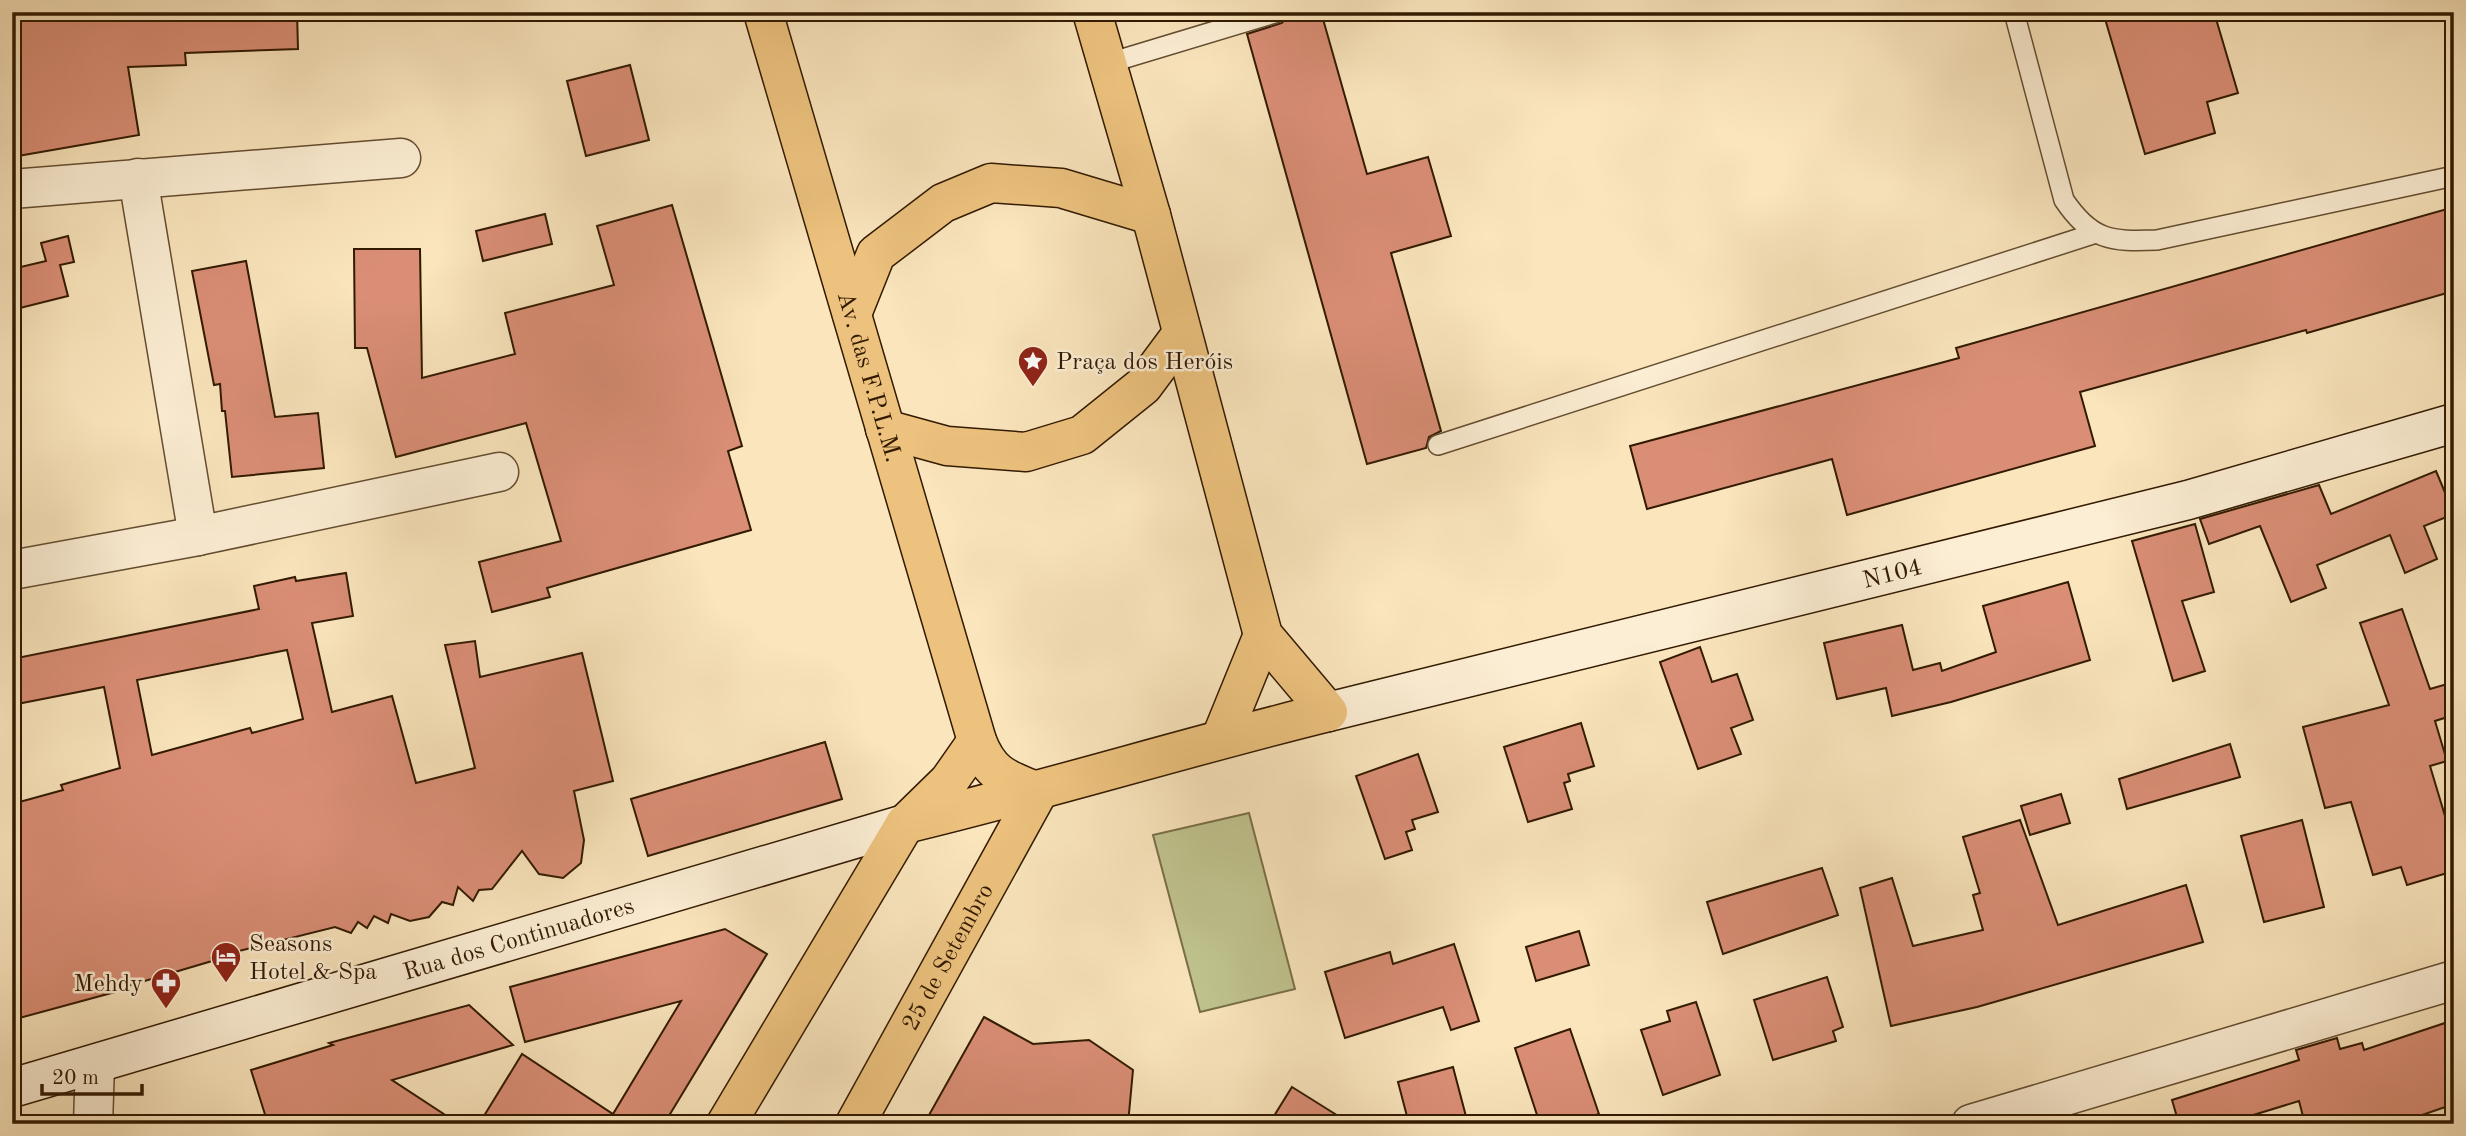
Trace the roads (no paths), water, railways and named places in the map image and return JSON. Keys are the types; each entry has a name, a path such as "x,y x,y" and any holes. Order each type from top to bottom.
{"main road":[{"name":"Av. das F.P.L.M.","path":"763,12 976,741 984,760 996,773 1038,792"},
{"path":"1092,12 1151,215 1263,635 1328,712"},
{"path":"852,314 876,254 943,203 990,183 1061,188 1151,215"},
{"path":"885,429 947,446 1026,452 1038,449 1082,435 1143,386 1181,335"},
{"path":"1221,738 1263,635"},
{"name":"N104","path":"905,824 1038,792 1221,738 1328,712"},
{"path":"726,1124 905,824 949,781 976,741"},
{"name":"25 de Setembro","path":"855,1124 1038,792"}],"street":[{"path":"12,189 401,158"},
{"path":"138,178 198,537"},
{"name":"N104","path":"1328,712 2188,500 2454,423"},
{"path":"12,569 198,537 499,472"},
{"name":"Rua dos Continuadores","path":"12,1088 905,824"},
{"path":"1992,1121 2454,980"},
{"path":"93,1124 95,1064"}],"lane":[{"path":"1109,63 1278,12"},
{"path":"2014,12 2064,200 2080,223 2096,233 2123,242 2157,240 2454,176"},
{"path":"1438,445 2096,233"}],"place":[{"name":"Praça dos Heróis","path":"1033,388"},
{"name":"Seasons Hotel & Spa","path":"226,984"},
{"name":"Mehdy","path":"166,1010"}]}
